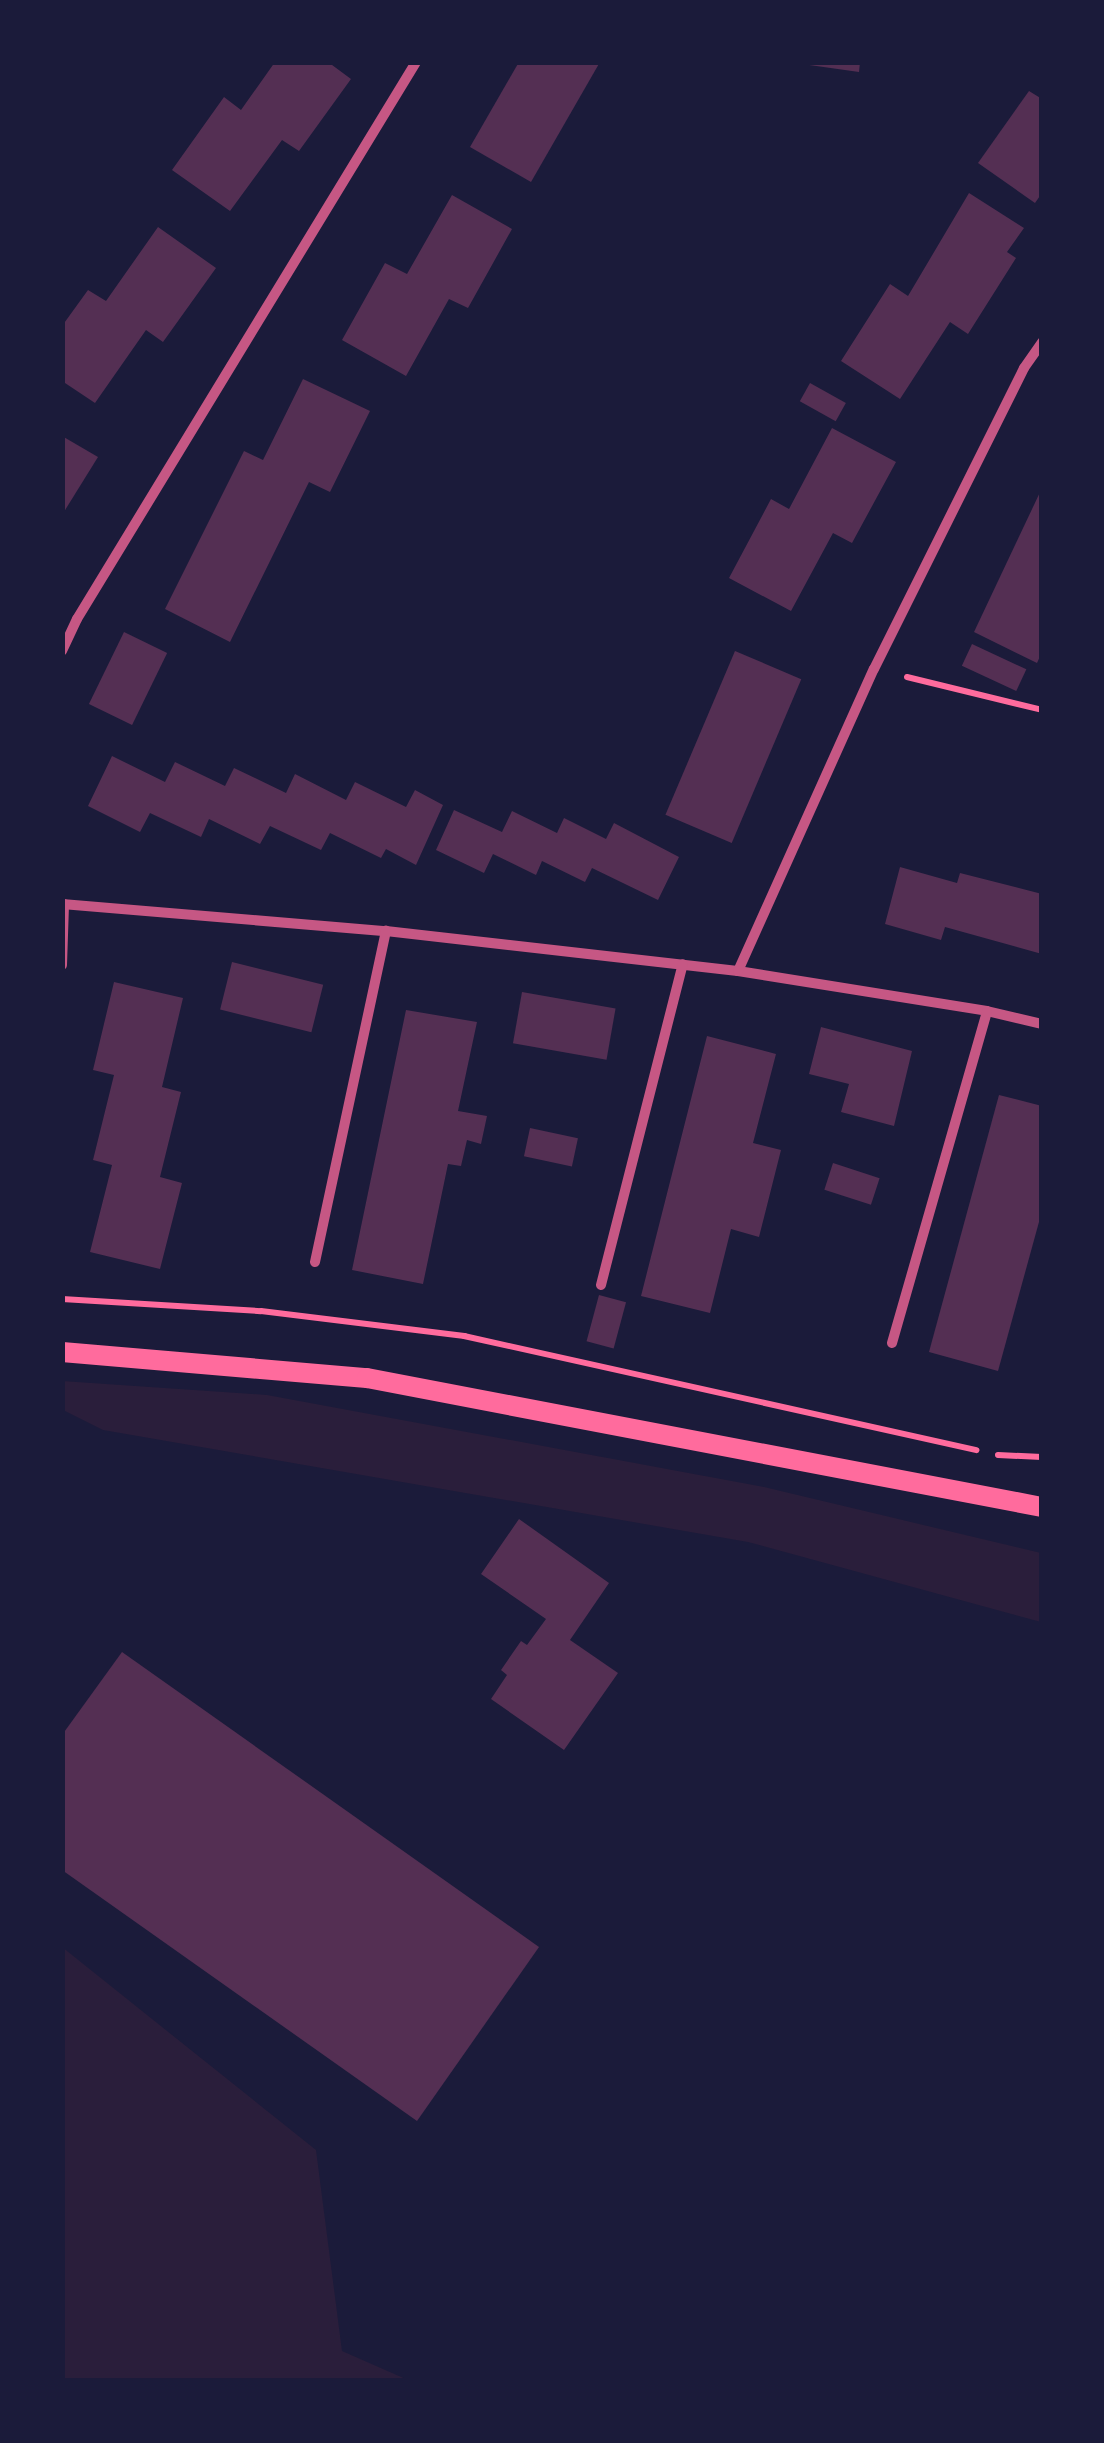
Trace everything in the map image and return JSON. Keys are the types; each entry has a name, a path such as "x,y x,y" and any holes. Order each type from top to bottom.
{"main road":[{"path":"62,1352 367,1378 1042,1507"}],"street":[{"path":"62,651 77,619 416,62"},
{"path":"738,971 874,670 1024,368 1042,342"},
{"path":"62,965 63,904 386,932 683,964 987,1011 1042,1024"},
{"path":"315,1262 386,932"},
{"path":"601,1285 683,964"},
{"path":"892,1343 987,1011"}],"path":[{"path":"874,670 1042,710"},
{"path":"62,1299 260,1312 464,1336 998,1455 1042,1458"}],"shaded area":[{"path":"62,1381 267,1395 764,1487 1041,1553 1041,1622 748,1542 103,1430 63,1410"},
{"path":"62,1947 316,2150 342,2351 408,2380 63,2380"}],"building":[{"path":"275,62 328,62 351,79 299,151 282,140 230,211 172,170 224,97 241,110"},
{"path":"519,62 600,62 531,182 470,147"},
{"path":"788,62 860,62 859,72"},
{"path":"1029,91 1042,99 1042,193 1035,203 978,163"},
{"path":"969,193 1024,228 1007,252 1016,258 968,334 950,322 900,399 841,361 890,284 908,296"},
{"path":"452,195 512,229 468,308 449,299 406,376 342,340 385,263 407,274"},
{"path":"158,227 216,268 163,342 146,330 95,403 62,381 62,326 88,290 106,301"},
{"path":"303,379 370,411 330,492 309,482 230,642 165,609 244,451 263,460"},
{"path":"810,383 846,403 836,421 800,401"},
{"path":"832,428 896,462 852,543 833,533 791,611 729,578 771,499 789,509"},
{"path":"62,436 98,457 62,515"},
{"path":"1042,488 1042,652 1037,663 974,632"},
{"path":"124,632 167,653 132,725 89,704"},
{"path":"972,644 1026,669 1016,691 962,666"},
{"path":"735,651 801,679 732,843 665,815"},
{"path":"112,756 165,782 175,762 225,786 234,768 286,793 295,774 346,800 355,782 406,807 415,790 443,805 416,865 386,849 381,858 330,833 321,850 270,826 260,844 209,819 201,837 150,813 140,832 88,806"},
{"path":"454,810 502,832 512,811 557,833 564,818 606,839 614,823 679,857 658,900 592,868 585,882 542,861 536,875 493,854 484,873 436,850"},
{"path":"900,867 957,883 960,873 1042,894 1042,954 945,927 941,940 885,924"},
{"path":"232,962 323,985 311,1032 220,1010"},
{"path":"114,982 183,998 162,1087 181,1092 160,1177 182,1183 160,1269 90,1252 112,1165 93,1160 114,1075 93,1070"},
{"path":"522,992 616,1008 607,1060 513,1043"},
{"path":"406,1010 477,1022 458,1111 487,1116 481,1144 467,1140 461,1166 448,1164 423,1284 352,1270"},
{"path":"821,1027 912,1051 894,1126 841,1112 849,1084 809,1074"},
{"path":"707,1036 776,1054 753,1143 781,1150 759,1237 731,1229 710,1313 641,1296"},
{"path":"999,1095 1042,1106 1042,1211 998,1371 929,1352"},
{"path":"530,1128 578,1138 572,1167 524,1156"},
{"path":"833,1163 880,1178 871,1205 824,1190"},
{"path":"599,1295 626,1302 614,1349 587,1341"},
{"path":"519,1519 609,1583 570,1640 618,1673 564,1750 491,1699 507,1675 501,1670 521,1641 527,1645 546,1619 481,1574"},
{"path":"122,1652 539,1947 417,2121 62,1870 62,1735"}]}
